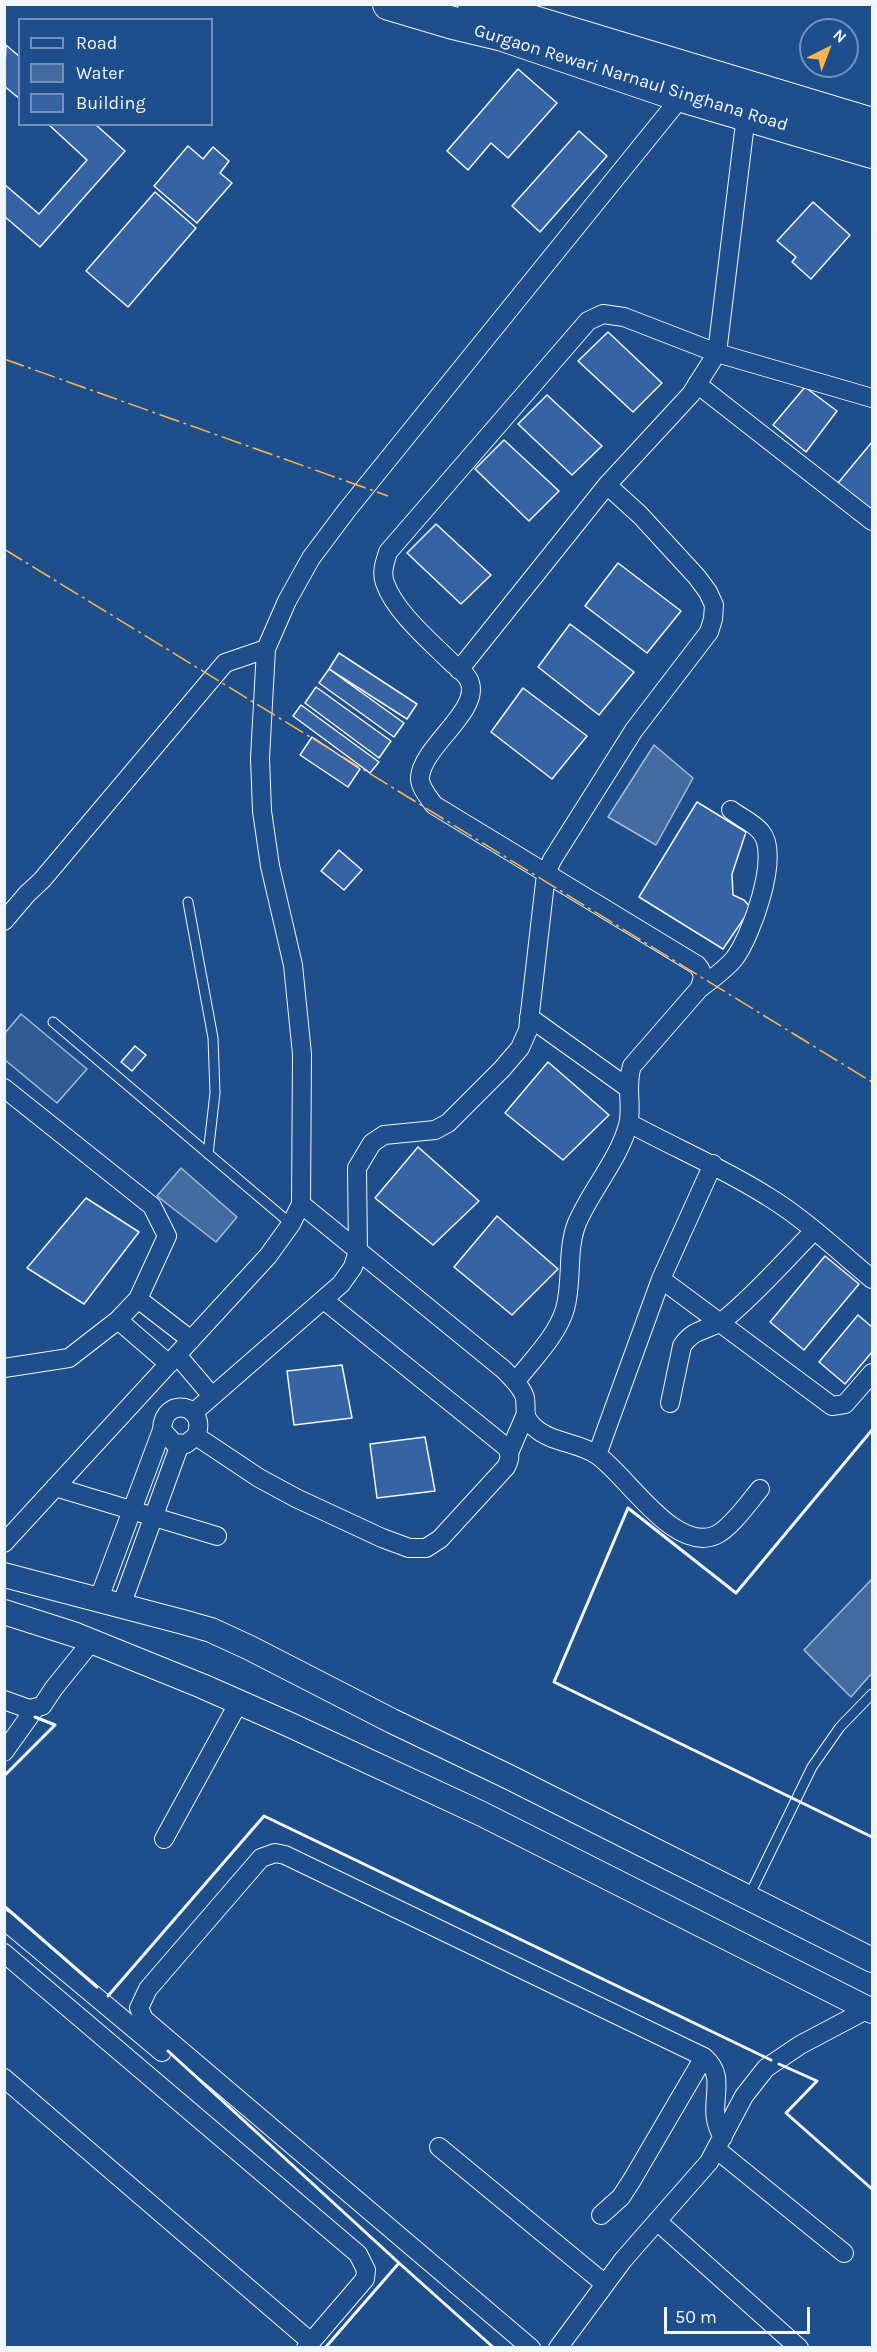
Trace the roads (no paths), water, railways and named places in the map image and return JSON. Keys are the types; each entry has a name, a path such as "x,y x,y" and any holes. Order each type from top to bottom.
{"highway":[{"name":"Gurgaon Rewari Narnaul Singhana Road","path":"389,4 453,23 690,84 824,124 873,152"},
{"name":"Gurgaon Rewari Narnaul Singhana Road","path":"475,5 690,84 746,115 824,124 873,124"}],"street":[{"path":"4,1543 268,1256 291,1224 301,1204 302,1054 293,965 270,866 262,811 260,758 266,649 287,601 311,558 347,510 690,84"},
{"path":"459,670 608,485 691,394 717,353 746,115"},
{"path":"699,989 704,978 697,965 434,805 424,790 420,778 426,760 465,708 472,693 470,680 418,629 397,604 384,582 383,567 388,552 588,321 603,314 624,317 717,353 873,398"},
{"path":"697,384 873,521"},
{"path":"194,1413 341,1284 353,1267 358,1251 357,1168 372,1143 384,1135 435,1130 448,1123 520,1048 528,1030 546,874 552,860 634,730 709,632 714,605 708,592 640,515 608,485"},
{"path":"4,921 42,880 225,663 266,649"},
{"path":"516,1382 557,1326 564,1311 568,1294 568,1264 576,1227 587,1201 622,1142 629,1123 628,1075 637,1058 699,989 733,960 749,935 762,898 766,842 761,832 731,810"},
{"path":"529,1017 628,1088"},
{"path":"4,1088 152,1206 167,1236 138,1299 118,1320 69,1358 4,1368"},
{"path":"629,1123 680,1151 713,1164 770,1198 873,1279"},
{"path":"597,1455 661,1279 713,1164"},
{"path":"162,1430 169,1440 188,1440 296,1498 409,1548 426,1548 440,1539 506,1467 509,1453 525,1416 525,1397 516,1382 301,1204"},
{"path":"670,1403 682,1346 694,1332 720,1322 814,1231"},
{"path":"661,1279 832,1406 845,1404 873,1373"},
{"path":"138,1299 191,1340"},
{"path":"324,1299 506,1447 509,1453"},
{"path":"118,1320 173,1359 212,1396"},
{"path":"98,1601 162,1430 163,1419 170,1410 182,1407 194,1413 199,1424 188,1440 153,1518 122,1606"},
{"path":"525,1416 536,1429 559,1441 597,1455 664,1521 692,1536 704,1539 717,1535 760,1489"},
{"path":"56,1487 217,1536"},
{"path":"4,1575 211,1630 873,1960"},
{"path":"4,1612 92,1641 239,1702 482,1814 870,2010"},
{"path":"4,1752 34,1710 42,1706 92,1641"},
{"path":"4,1700 34,1710"},
{"path":"164,1839 239,1702"},
{"path":"531,2348 144,2019 139,2008 148,1989 261,1858 275,1853 285,1855 704,2057 714,2065 717,2074 714,2118 720,2143 844,2253"},
{"path":"4,1920 162,2052"},
{"path":"4,1953 358,2254 366,2270 365,2279 308,2345 4,2078"},
{"path":"558,2348 623,2260 709,2162 744,2096 766,2068 800,2045 870,2010"},
{"path":"601,2215 621,2198 633,2180 704,2057"},
{"path":"439,2147 605,2284"},
{"path":"657,2220 799,2347"}],"lane":[{"path":"188,902 213,1038 215,1093 208,1154"},
{"path":"53,1022 291,1224"},
{"path":"748,1898 812,1767 840,1727 873,1694"}],"water":[{"path":"654,745 693,778 656,845 608,817"},
{"path":"181,1168 237,1217 216,1242 157,1196"},
{"path":"872,1579 872,1673 851,1697 804,1650"}]}
